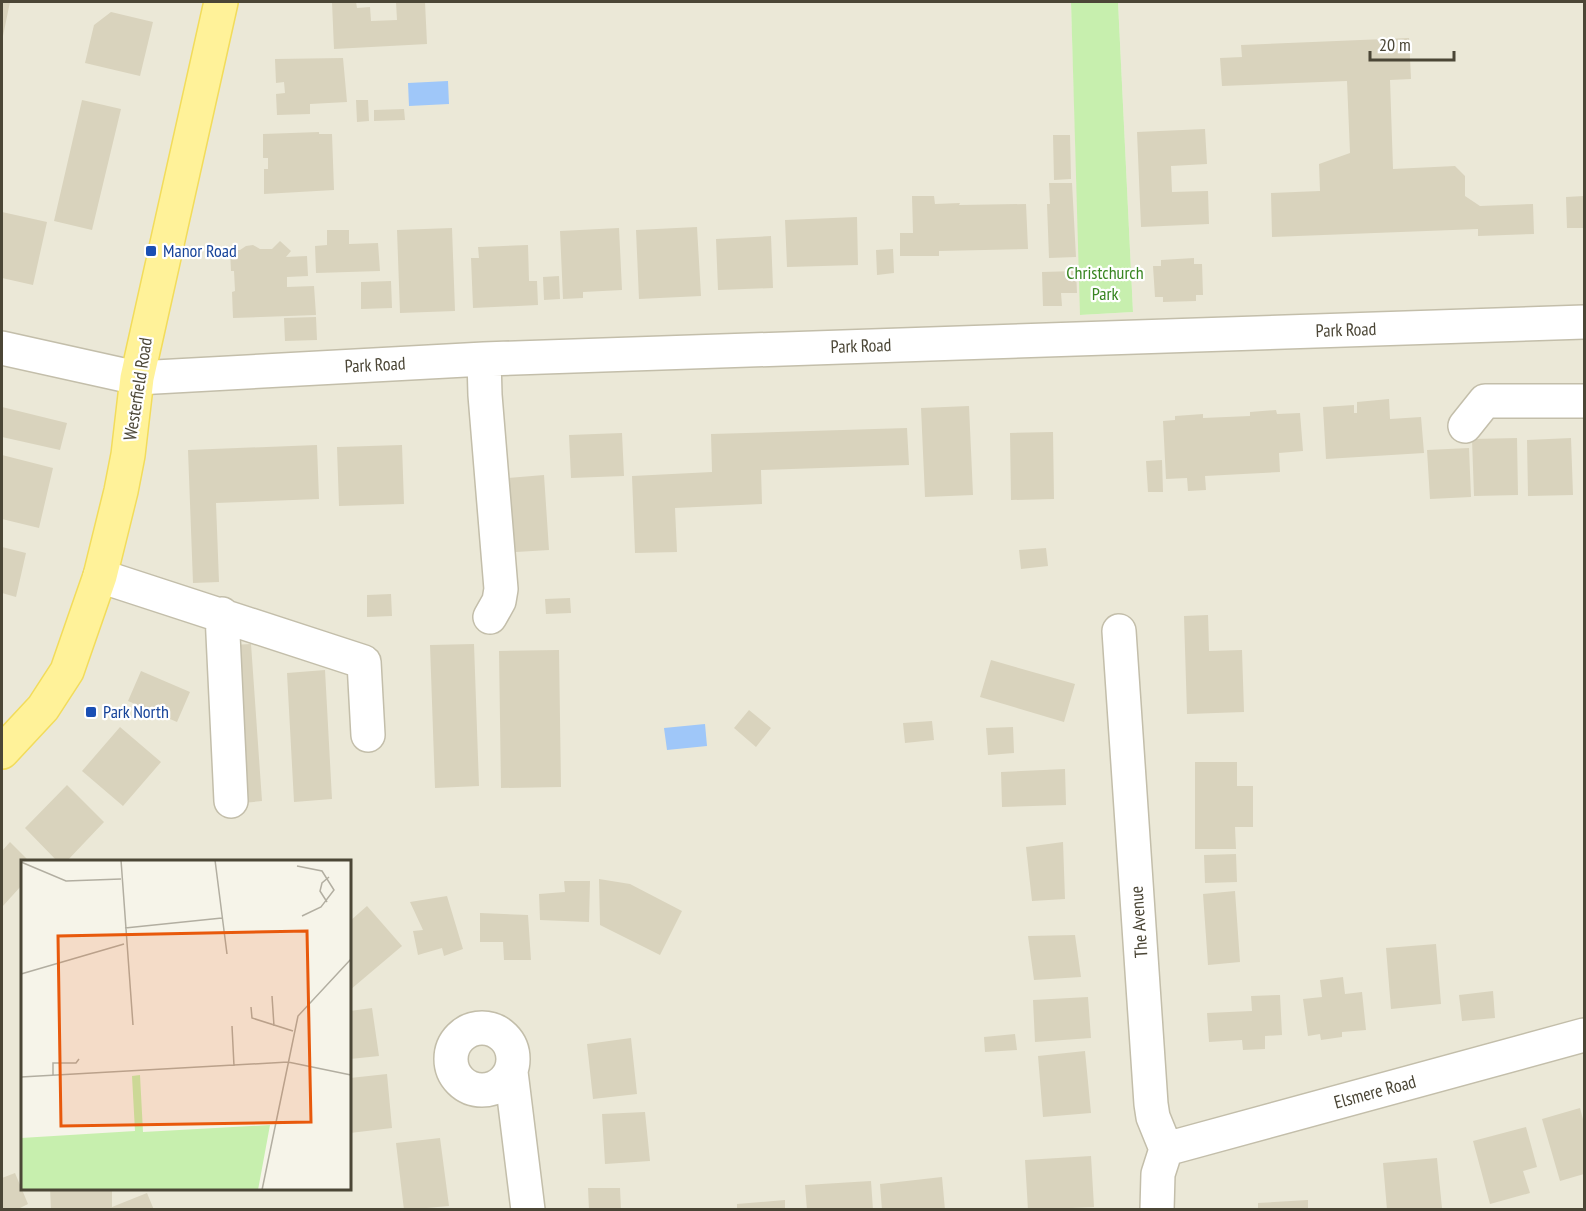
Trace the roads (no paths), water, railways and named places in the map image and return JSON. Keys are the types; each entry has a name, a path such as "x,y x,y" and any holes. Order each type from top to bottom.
{"main road":[{"name":"Westerfield Road","path":"2,752 43,708 67,671 100,576 128,455 137,378 221,2"}],"street":[{"name":"Park Road","path":"137,378 484,359 1584,322"},
{"path":"2,348 137,378"},
{"path":"484,359 501,589 499,602 490,617"},
{"path":"1465,426 1485,400 1584,401"},
{"path":"100,576 364,662 368,735"},
{"path":"222,614 231,801"},
{"name":"The Avenue","path":"1119,631 1151,1104 1166,1149"},
{"name":"Elsmere Road","path":"1166,1149 1584,1035"},
{"path":"511,1072 528,1209"},
{"path":"1157,1209 1158,1174 1166,1149"}],"water":[{"path":"448,81 449,104 409,106 408,83"},
{"path":"705,724 707,746 667,750 664,728"}],"place":[{"name":"Manor Road","path":"151,251"},
{"name":"Park North","path":"91,712"}],"park label":[{"name":"Christchurch Park","path":"1105,283"}]}
